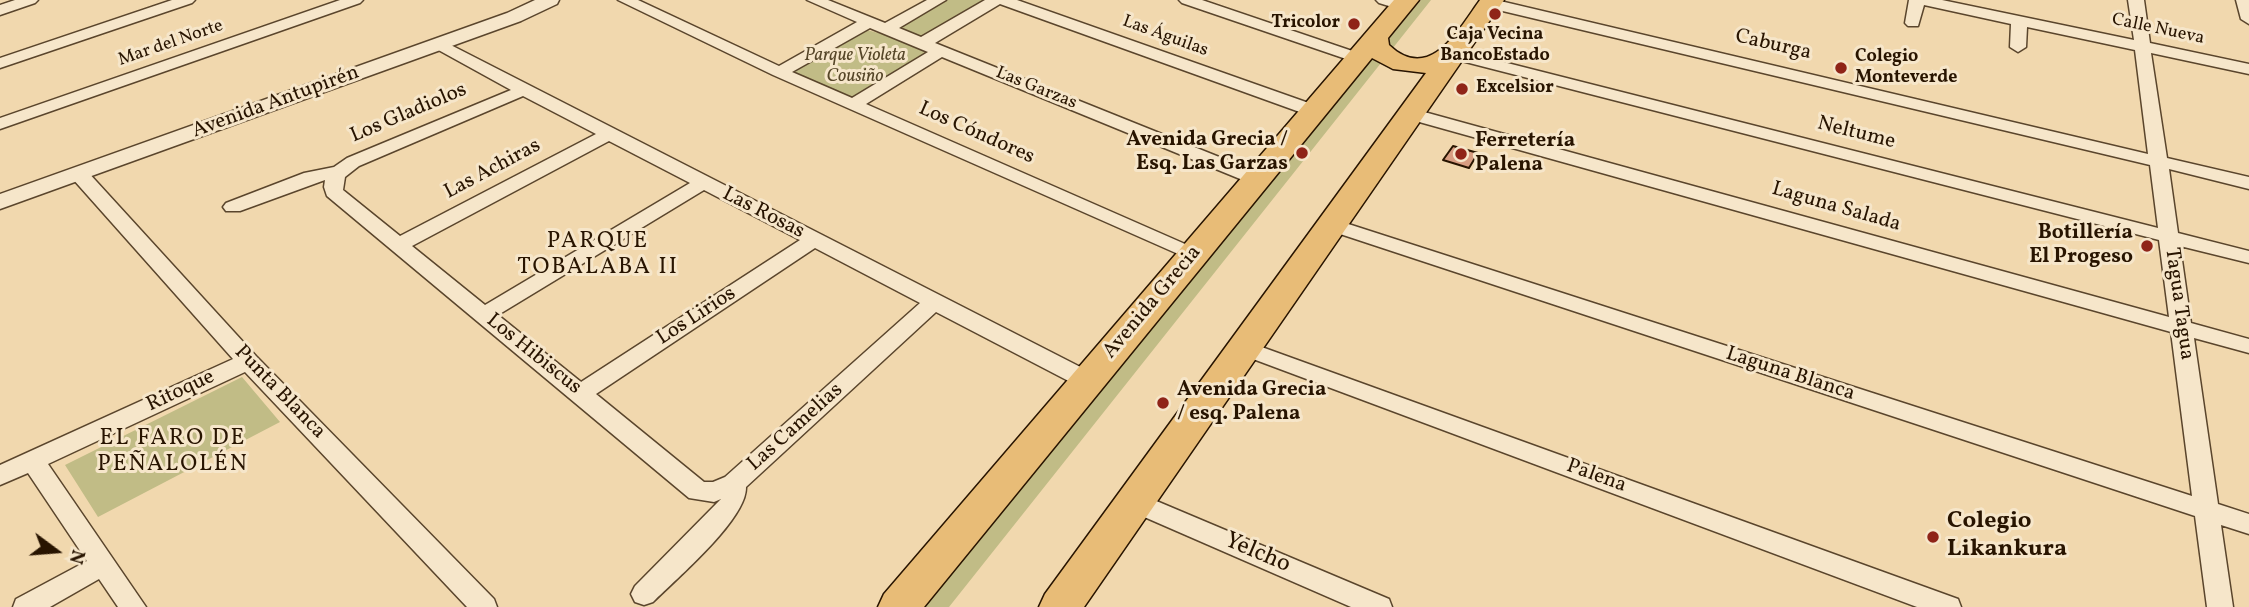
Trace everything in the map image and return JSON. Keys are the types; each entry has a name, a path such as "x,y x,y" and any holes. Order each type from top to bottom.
{"main road":[{"path":"1060,607 1491,1"},
{"name":"Avenida Grecia","path":"900,607 1380,32 1398,2"},
{"path":"1380,32 1376,38 1376,47 1386,57 1399,62 1434,64 1452,54"}],"street":[{"path":"0,10 30,0"},
{"path":"0,63 187,0"},
{"name":"Mar del Norte","path":"0,124 355,0"},
{"name":"Avenida Antupirén","path":"0,202 439,44 550,0"},
{"name":"Los Cóndores","path":"626,0 779,72 1194,255"},
{"name":"Las Garzas","path":"815,0 1257,179"},
{"path":"887,29 938,0"},
{"path":"923,43 996,0"},
{"name":"Las Águilas","path":"1003,0 1314,111"},
{"path":"1187,0 1358,58"},
{"name":"Calle Nueva","path":"1913,23 1918,0 2249,69"},
{"name":"Tagua Tagua","path":"2136,0 2220,607"},
{"path":"2244,0 2249,19"},
{"name":"Caburga","path":"1491,1 2249,183"},
{"path":"2018,47 2019,21"},
{"path":"779,72 869,22"},
{"name":"Las Rosas","path":"439,44 1088,381"},
{"path":"853,105 942,50"},
{"name":"Neltume","path":"1452,54 2249,257"},
{"name":"Los Gladiolos","path":"337,196 332,184 340,171 363,157 524,90"},
{"name":"Laguna Salada","path":"1411,114 2249,346"},
{"name":"Las Achiras","path":"399,245 609,134"},
{"path":"233,207 311,177 340,171"},
{"name":"Punta Blanca","path":"79,174 248,361 484,607"},
{"path":"483,315 704,183"},
{"name":"Los Hibiscus","path":"337,196 581,393 691,487 705,493 723,490 734,484"},
{"name":"Laguna Blanca","path":"1332,225 2249,524"},
{"name":"Los Lirios","path":"581,393 814,240"},
{"name":"Las Camelias","path":"644,594 727,511 734,498 734,484 934,302"},
{"name":"Palena","path":"1245,348 1948,607"},
{"name":"Ritoque","path":"0,476 248,361"},
{"path":"33,461 133,607"},
{"name":"Yelcho","path":"1135,502 1379,607"},
{"path":"26,607 102,565"}],"green space":[{"name":"Parque Violeta Cousiño","path":"941,0 989,0 916,44 931,52 853,101 786,73 867,30 882,34"},
{"path":"1421,0 1431,0 949,607 920,607"},
{"path":"242,377 280,422 98,517 65,465"}],"building":[{"name":"Ferretería Palena","path":"1453,146 1478,153 1469,168 1443,160"}],"place":[{"name":"Caja Vecina BancoEstado","path":"1495,14"},
{"name":"Tricolor","path":"1354,24"},
{"name":"Colegio Monteverde","path":"1841,68"},
{"name":"Excelsior","path":"1462,89"},
{"name":"Avenida Grecia / Esq. Las Garzas","path":"1302,153"},
{"name":"Ferretería Palena","path":"1461,154"},
{"name":"Botillería El Progeso","path":"2147,246"},
{"name":"Avenida Grecia / esq. Palena","path":"1163,403"},
{"name":"Colegio Likankura","path":"1933,537"}],"district":[{"name":"PARQUE TOBALABA II","path":"598,256"},
{"name":"EL FARO DE PEÑALOLÉN","path":"173,453"}]}
